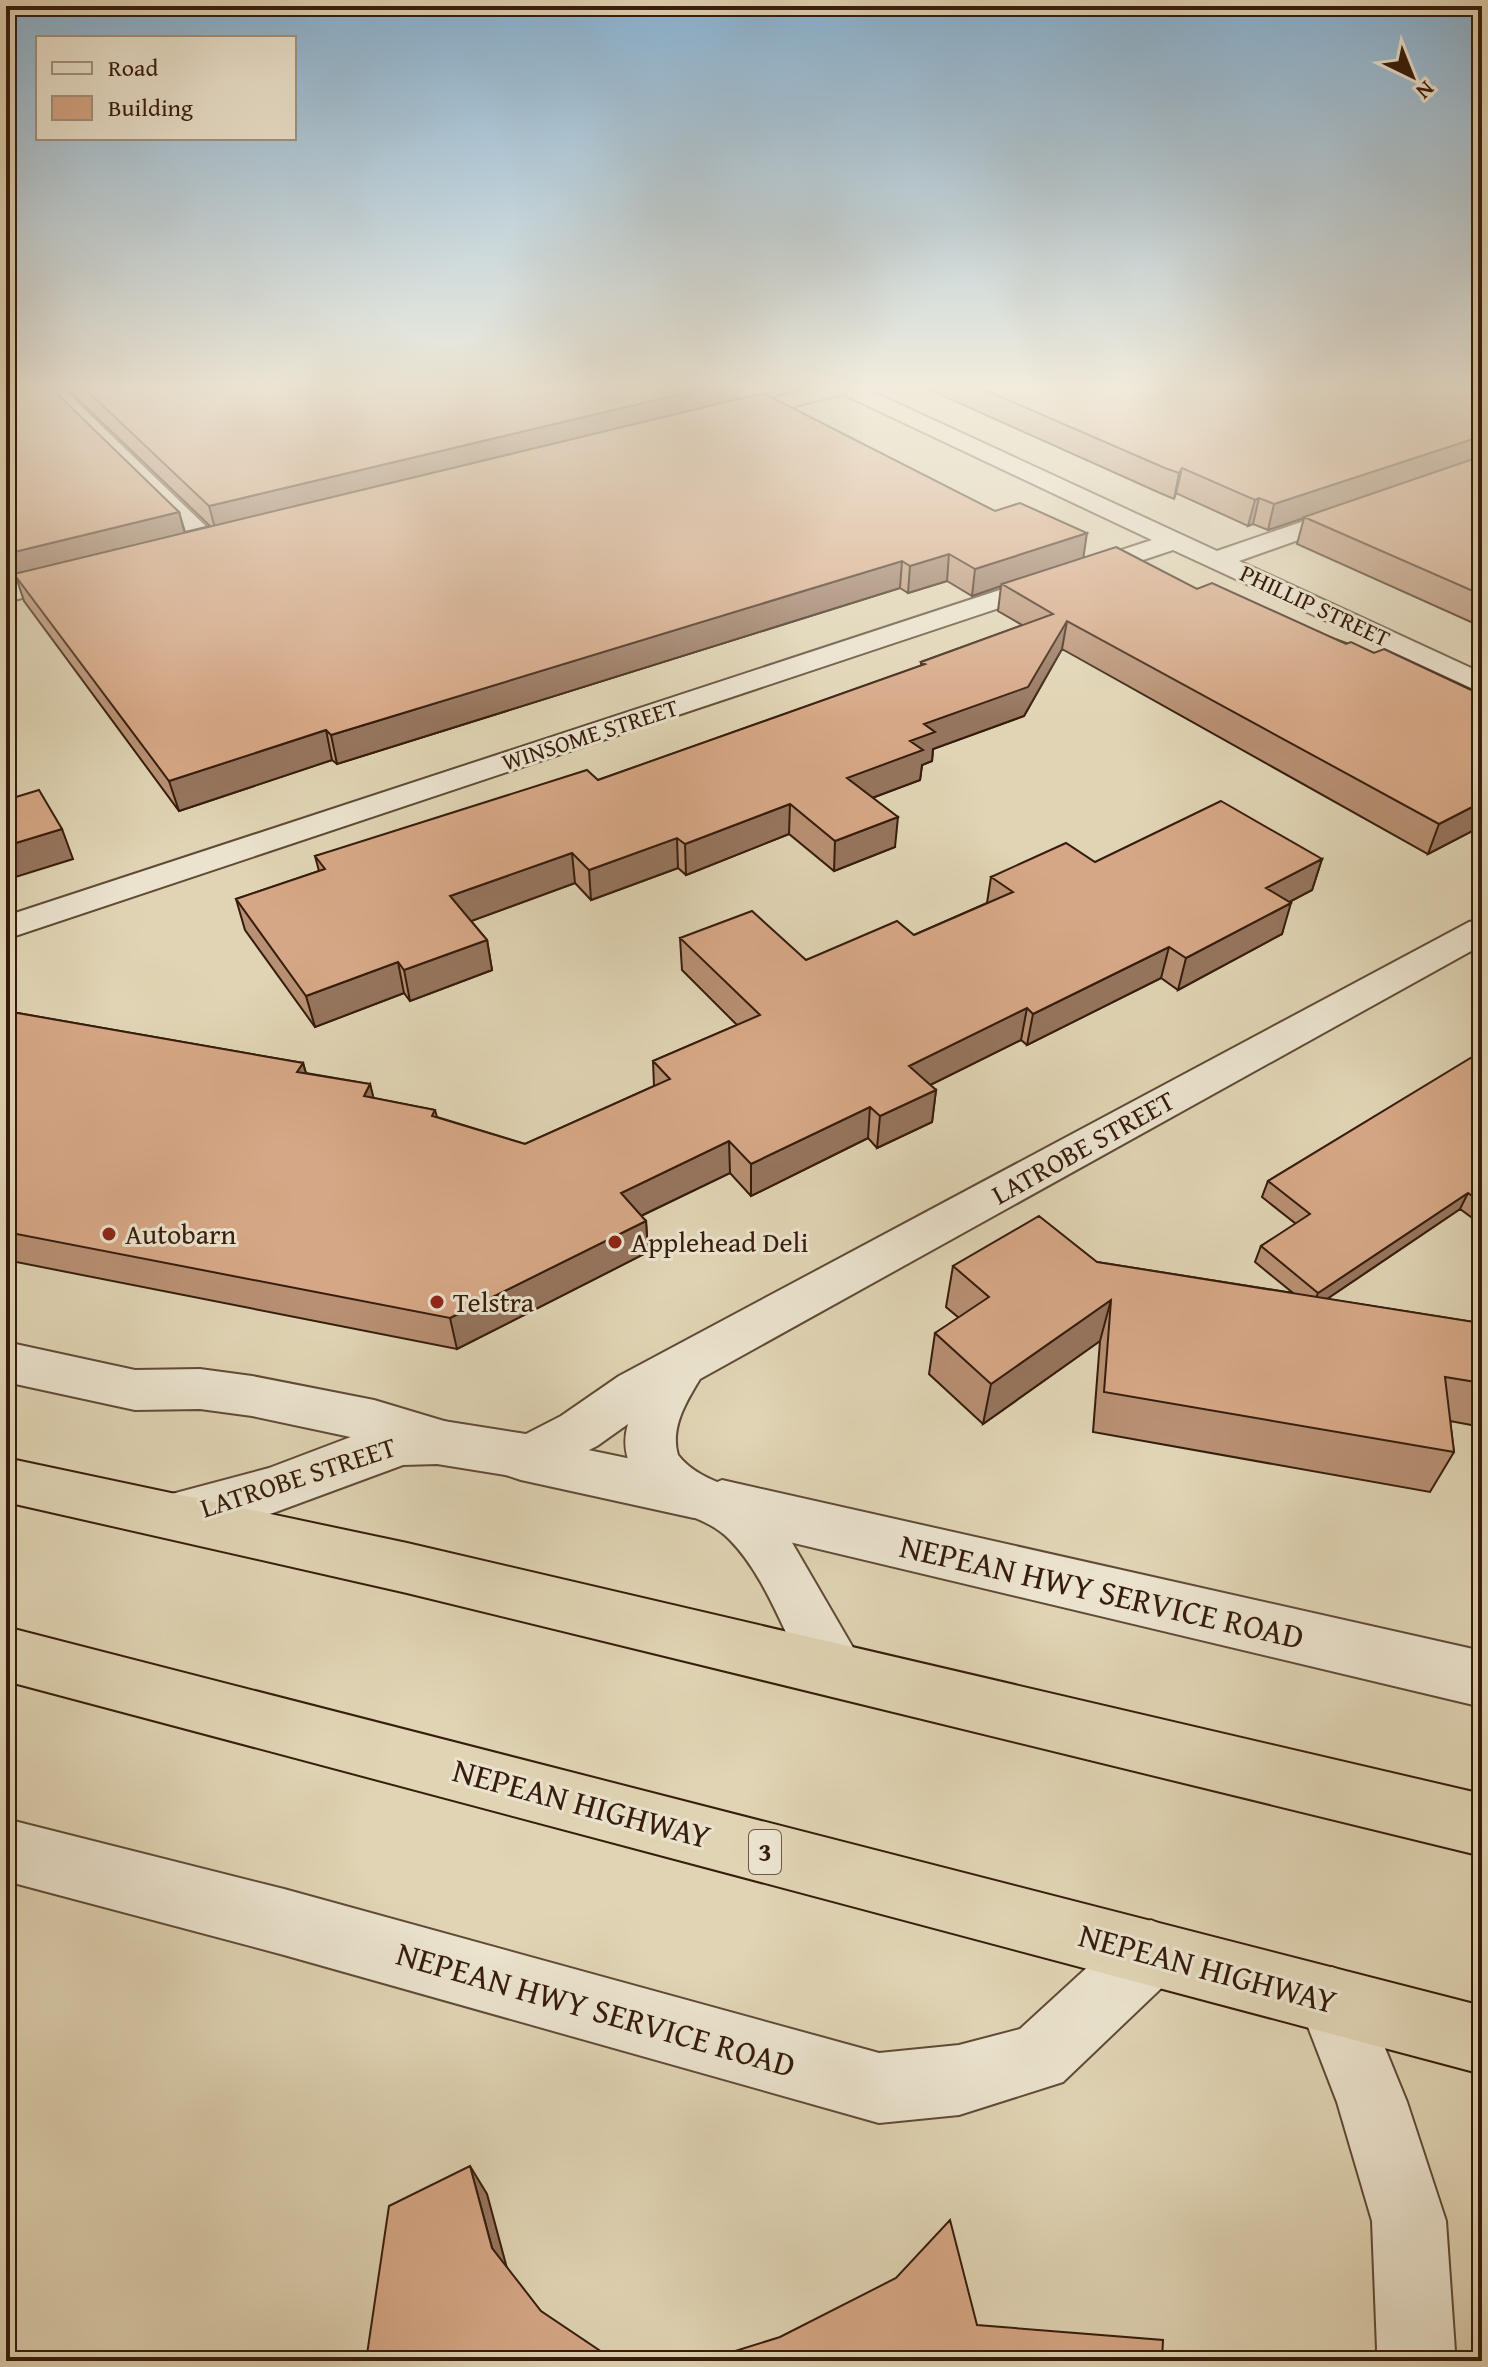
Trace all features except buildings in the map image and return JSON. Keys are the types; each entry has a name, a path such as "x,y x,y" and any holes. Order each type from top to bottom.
{"highway":[{"path":"6,1480 835,1670 1482,1825"},
{"name":"NEPEAN HIGHWAY","path":"20,1667 1151,1953 1482,2040"}],"street":[{"path":"161,496 210,544"},
{"name":"PHILLIP STREET","path":"1078,496 1482,684"},
{"path":"1216,560 1381,502"},
{"path":"181,551 241,536"},
{"name":"WINSOME STREET","path":"6,928 1173,541"},
{"path":"6,594 108,569"},
{"name":"LATROBE STREET","path":"172,1516 273,1490 391,1445 415,1441 452,1444 521,1458 555,1447 614,1403 683,1364 1482,930"},
{"path":"6,1362 135,1390 200,1389 252,1396 374,1421 452,1444"},
{"name":"LATROBE STREET","path":"683,1364 659,1398 651,1422 650,1441 665,1476 708,1499"},
{"name":"NEPEAN HWY SERVICE ROAD","path":"521,1458 1482,1679"},
{"name":"NEPEAN HWY SERVICE ROAD","path":"708,1499 736,1509 765,1543 799,1612 835,1670"},
{"name":"NEPEAN HWY SERVICE ROAD","path":"6,1850 284,1922 879,2088 959,2080 1039,2058 1151,1953"},
{"path":"1332,2001 1372,2102 1409,2221 1416,2351 1411,2361"}],"place":[{"name":"Autobarn","path":"109,1234"},
{"name":"Applehead Deli","path":"615,1242"},
{"name":"Telstra","path":"437,1302"}]}
